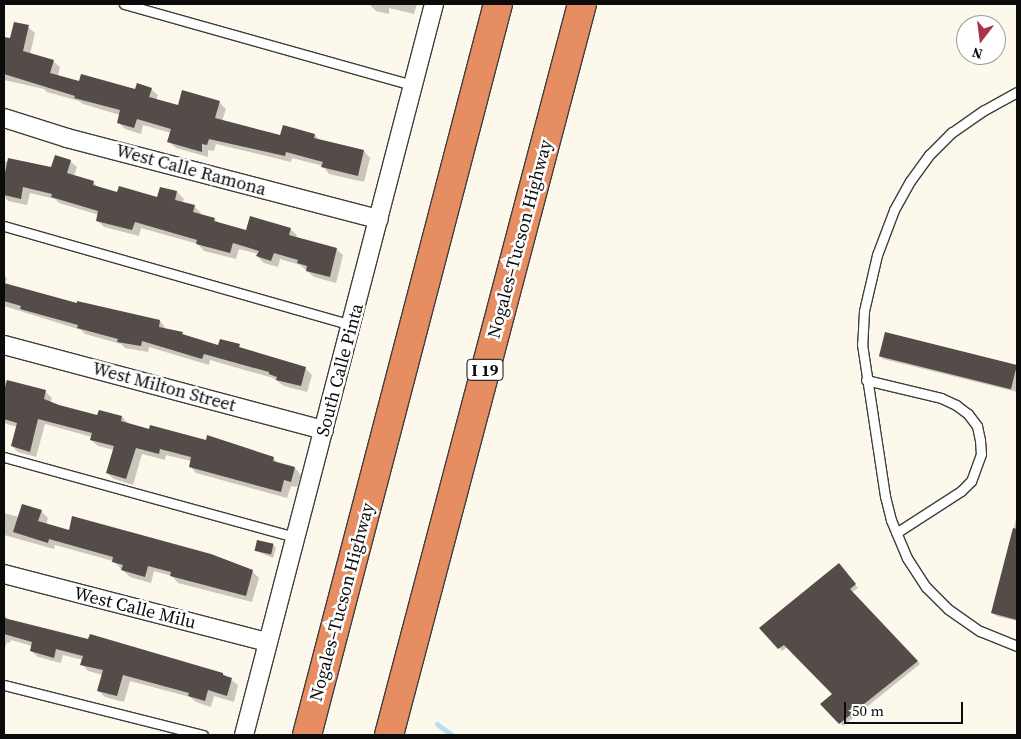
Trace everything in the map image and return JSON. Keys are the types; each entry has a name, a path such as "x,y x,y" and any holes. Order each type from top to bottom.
{"highway":[{"name":"Nogales–Tucson Highway","path":"307,735 498,4"},
{"name":"Nogales–Tucson Highway","path":"389,735 582,4"}],"street":[{"name":"South Calle Pinta","path":"244,735 434,4"},
{"name":"West Calle Ramona","path":"4,118 67,138 378,219"},
{"name":"West Milton Street","path":"4,345 324,430"},
{"name":"West Calle Milu","path":"4,574 267,642"}],"lane":[{"path":"124,4 413,85"},
{"path":"1017,92 984,110 952,132 924,161 901,196 882,239 867,294 862,344 885,496 896,533 913,569 940,602 980,632 1017,646"},
{"path":"4,226 351,325"},
{"path":"866,380 942,398 956,405 968,414 976,426 980,440 981,454 970,481 961,491 896,533"},
{"path":"4,456 295,537"},
{"path":"4,685 203,735"}],"building":[{"path":"14,22 29,25 23,51 54,60 50,73 79,81 81,74 135,89 137,83 152,88 149,97 178,105 182,90 220,101 215,118 280,135 283,125 315,134 314,138 364,150 358,176 321,167 323,162 286,152 285,156 209,139 207,145 202,144 202,152 167,142 171,129 137,119 134,128 117,123 120,110 74,98 75,96 4,74 4,37 10,38"},
{"path":"55,155 71,160 67,173 94,181 93,185 117,192 119,186 157,197 160,187 177,191 175,200 195,205 193,212 215,218 214,221 246,230 250,216 291,228 289,235 337,248 330,277 306,271 307,266 297,263 298,260 274,253 271,261 256,256 259,251 233,243 230,253 196,244 197,240 135,222 132,230 96,221 98,211 51,197 52,194 23,187 21,199 4,195 4,178 8,158 51,167"},
{"path":"4,283 77,303 77,301 160,320 159,327 183,332 182,334 218,345 220,339 240,344 239,347 306,367 301,386 276,380 277,377 269,374 269,372 204,354 202,359 142,341 141,346 117,342 118,339 77,328 78,325 20,309 21,306 4,301"},
{"path":"885,332 1017,365 1011,389 879,356"},
{"path":"7,380 46,390 44,399 59,405 97,415 99,410 122,416 121,421 149,429 150,425 206,440 207,435 274,457 273,461 295,467 291,482 284,480 281,492 189,467 191,457 160,449 159,454 136,448 126,479 106,473 114,446 90,440 92,433 38,419 30,452 11,446 17,423 4,419 4,391"},
{"path":"22,504 42,510 38,521 69,530 72,516 211,554 253,570 246,596 170,576 171,572 148,566 145,577 121,570 123,565 112,562 113,557 49,539 48,543 13,532"},
{"path":"1013,528 1017,529 1017,620 991,613"},
{"path":"257,540 274,544 271,555 255,551"},
{"path":"839,563 856,584 850,589 918,661 839,724 820,704 832,694 784,645 778,649 759,628"},
{"path":"4,618 88,639 90,634 223,673 223,675 232,678 227,696 208,690 205,701 188,696 189,693 123,675 117,696 97,691 103,670 80,665 83,656 56,649 54,658 30,651 32,642 4,634"}],"waterway":[{"path":"437,724 452,735"}]}
